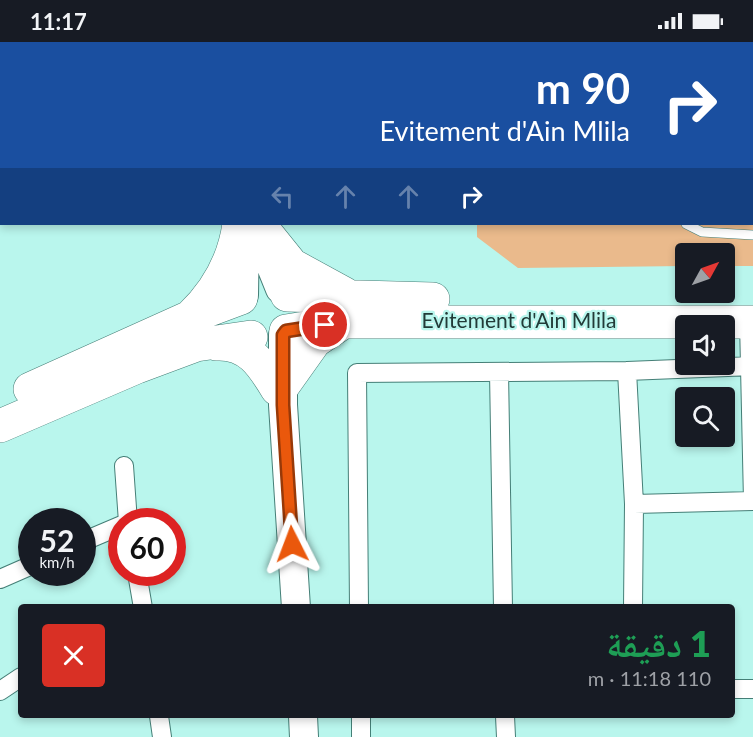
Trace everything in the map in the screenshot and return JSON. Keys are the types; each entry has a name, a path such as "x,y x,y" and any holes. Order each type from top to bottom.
{"highway":[{"path":"239,225 223,278 208,299 193,331 221,344 246,348 264,368 281,393 315,340 346,309 292,265 260,225"},
{"path":"263,285 283,292 293,311 292,320 269,336 238,320 242,296 254,287 263,285"},
{"name":"Evitement d'Ain Mlila","path":"283,292 346,309 752,315"},
{"name":"Evitement d'Ain Mlila","path":"0,426 137,367 242,296"},
{"name":"Evitement d'Ain Mlila","path":"0,402 193,331 269,336 346,309"}],"main road":[{"path":"242,296 245,225"},
{"path":"253,225 283,292"},
{"path":"269,336 281,393 296,604"},
{"path":"303,718 304,737"}],"street":[{"path":"752,315 753,506"},
{"path":"359,604 357,373 627,371 751,366"},
{"path":"627,371 634,504 633,604"},
{"path":"498,372 502,604"},
{"path":"123,466 127,508"},
{"path":"634,504 753,501"},
{"path":"0,579 18,571"},
{"path":"139,586 140,604"},
{"path":"0,691 18,679"},
{"path":"735,689 753,689"},
{"path":"159,718 162,737"},
{"path":"361,718 361,737"},
{"path":"505,718 506,737"}],"lane":[{"path":"688,225 702,232 753,235"}],"shaded area":[{"path":"477,225 753,225 753,266 735,266 735,243 675,243 675,266 518,268 477,237"}],"route":[{"path":"292,544 283,405 283,335 286,331 325,325"}]}
